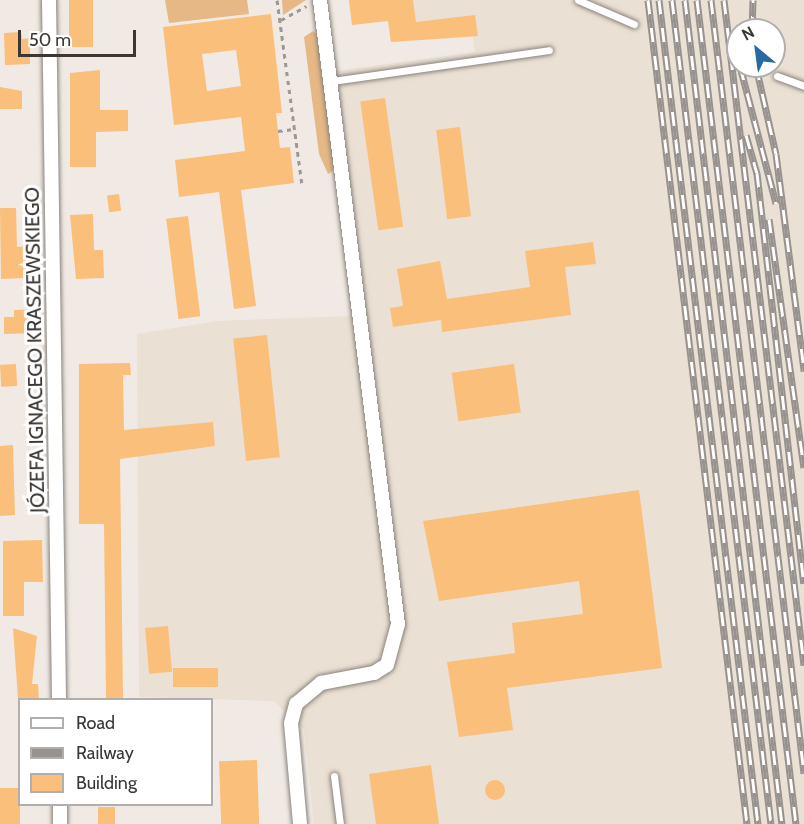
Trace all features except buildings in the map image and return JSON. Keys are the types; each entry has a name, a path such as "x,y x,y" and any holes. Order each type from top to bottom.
{"street":[{"name":"JÓZEFA IGNACEGO KRASZEWSKIEGO","path":"49,0 59,698"},
{"path":"300,824 291,723 296,704 321,683 374,673 387,665 398,624 332,81 320,0"},
{"path":"60,806 60,824"}],"lane":[{"path":"578,0 634,24"},
{"path":"332,81 549,50"},
{"path":"782,78 804,86"},
{"path":"334,776 340,824"}],"path":[{"path":"277,0 302,185"},
{"path":"280,20 298,15 310,0"},
{"path":"278,131 295,129"}],"shaded area":[{"path":"165,0 247,0 249,14 169,23"},
{"path":"282,0 306,0 283,15"},
{"path":"349,0 804,0 804,824 314,824 304,730 274,701 139,697 137,334 217,321 351,316 355,253 330,72 475,52 473,37 391,42 386,7 370,9 371,23 352,25"},
{"path":"313,31 317,34 333,154 333,171 328,174 319,154 304,37"}],"railway":[{"path":"648,0 747,824"},
{"path":"659,0 758,824"},
{"path":"672,0 771,824"},
{"path":"685,0 782,824"},
{"path":"697,0 796,824"},
{"path":"711,0 804,773"},
{"path":"724,0 804,665"},
{"path":"752,18 753,0"},
{"path":"743,78 776,203"},
{"path":"759,78 776,154 804,371"},
{"path":"746,135 757,173 804,583"},
{"path":"769,219 804,468"}]}
